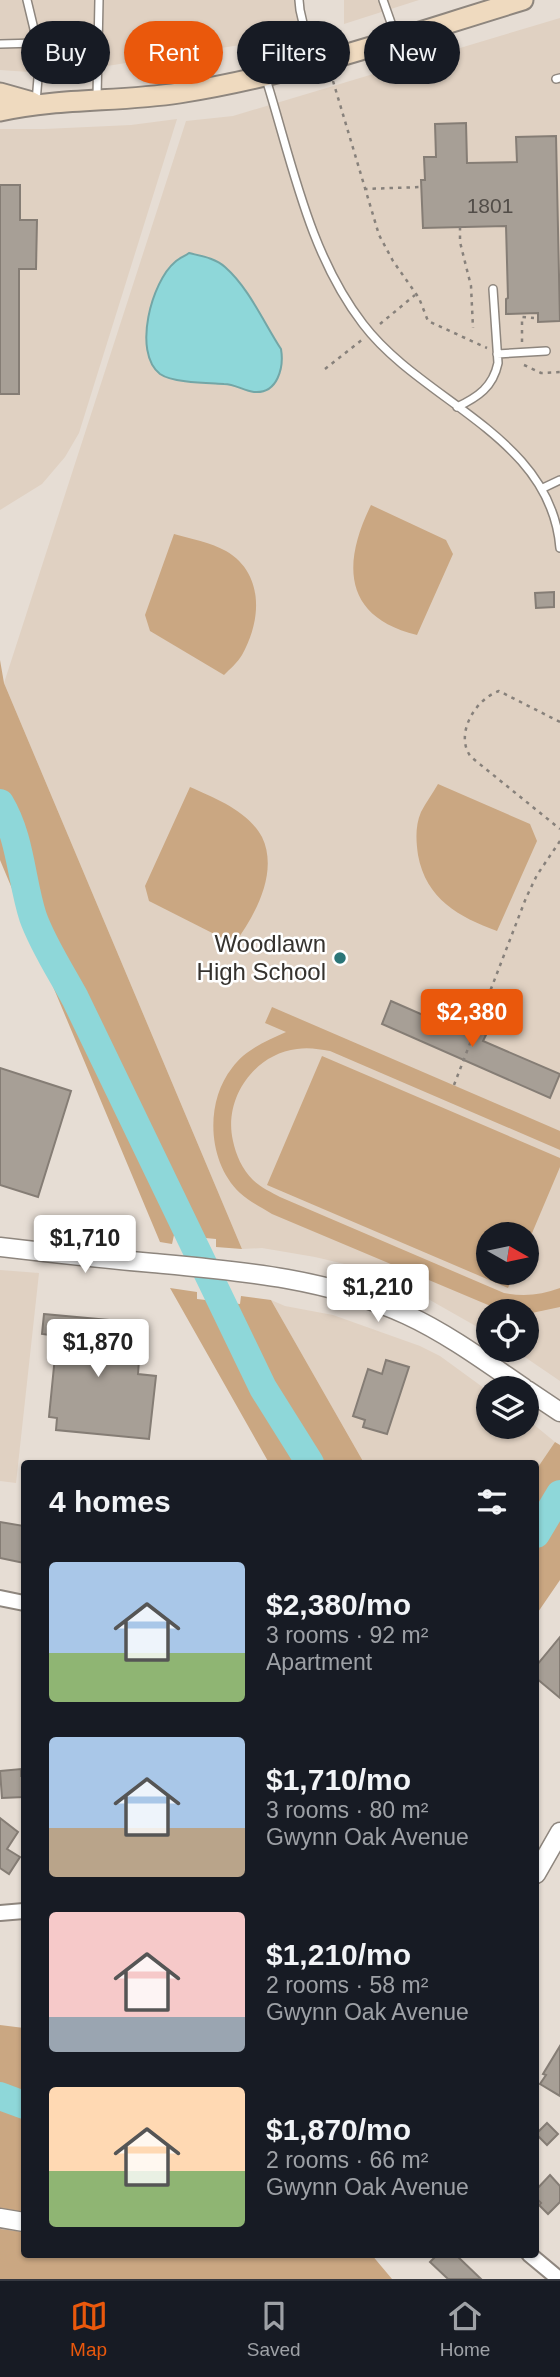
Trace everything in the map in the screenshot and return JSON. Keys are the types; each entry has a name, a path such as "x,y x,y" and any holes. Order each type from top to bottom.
{"main road":[{"path":"453,21 523,0"},
{"path":"0,111 36,103 97,102 179,93 237,81"},
{"path":"0,93 36,103"}],"street":[{"path":"0,1247 228,1270 331,1287 367,1299 419,1322 467,1349 506,1376"},
{"path":"539,1398 560,1412"},
{"path":"0,1598 21,1602"},
{"path":"539,1869 560,1832"},
{"path":"0,1913 21,1911"},
{"path":"0,2218 21,2222"},
{"path":"534,2258 559,2279"}],"lane":[{"path":"27,0 32,21"},
{"path":"97,102 99,0"},
{"path":"299,0 302,21"},
{"path":"383,0 391,21"},
{"path":"0,44 21,43"},
{"path":"36,103 38,84"},
{"path":"268,84 322,255 339,289 364,326 391,354 498,438 536,478 543,488 558,526 560,548"},
{"path":"457,407 476,398 493,380 496,371 498,354 493,289"},
{"path":"498,354 546,351"},
{"path":"543,488 560,480"}],"path":[{"path":"333,84 379,235 419,298 428,321 489,349"},
{"path":"364,189 421,187"},
{"path":"460,227 460,242 471,286 473,328"},
{"path":"380,324 415,295"},
{"path":"522,352 522,317 534,317"},
{"path":"325,369 363,339"},
{"path":"523,365 541,373 560,372"},
{"path":"560,722 499,691 479,702 464,740 471,757 560,829"},
{"path":"454,1085 526,898 537,875 560,841"}],"shaded area":[{"path":"0,0 298,0 297,21 237,21 237,45 223,48 223,21 124,21 124,63 110,66 110,21 21,21 21,71 0,70"},
{"path":"344,0 419,0 350,22 344,21"},
{"name":"Woodlawn High School","path":"560,18 560,1381 532,1362 539,1362 539,1299 476,1299 476,1326 407,1287 361,1268 262,1248 242,1249 4,683 186,121 233,116 340,84 350,84 350,81 364,77 364,84 460,84 460,48"},
{"path":"177,119 79,433 65,457 42,484 0,510 0,129 131,125"},
{"path":"371,505 446,540 453,554 417,635 393,627 375,615 362,602 355,585 353,567 356,548"},
{"path":"174,534 226,551 238,560 253,584 256,613 249,641 242,655 224,675 150,631 145,615"},
{"path":"0,660 4,683 242,1249 216,1247 216,1239 174,1235 172,1244 160,1242 0,860"},
{"path":"438,784 530,824 537,841 497,931 446,904 436,895 422,870 417,844 418,823 421,812"},
{"path":"190,787 240,813 256,828 267,850 268,865 262,893 250,920 234,944 149,901 145,886"},
{"path":"272,1007 560,1131 560,1150 330,1051 301,1048 281,1053 255,1069 238,1095 231,1125 236,1151 246,1171 262,1187 280,1197 476,1281 476,1285 485,1285 504,1293 519,1295 532,1295 560,1288 560,1307 539,1311 539,1299 476,1300 272,1214 240,1193 221,1165 216,1149 214,1114 223,1082 237,1062 256,1047 286,1032 265,1023"},
{"path":"322,1056 560,1158 560,1167 537,1222 476,1222 476,1274 267,1185"},
{"path":"0,1270 39,1273 16,1483 0,1481"},
{"path":"170,1288 197,1292 197,1299 240,1304 241,1296 271,1300 362,1460 267,1460"},
{"path":"271,1300 285,1306 333,1315 420,1346 440,1356 476,1382 476,1439 539,1439 539,1429 555,1442 539,1466 539,1460 362,1460"},
{"path":"555,1442 560,1445 560,1580 539,1611 539,1466"},
{"path":"0,2025 21,2028 21,2222 0,2218"},
{"path":"0,2229 21,2232 21,2258 374,2258 392,2279 0,2279"}],"water":[{"path":"189,253 217,261 234,275 281,349 278,378 269,389 254,392 228,384 173,379 160,374 152,364 147,350 146,334 153,300 167,271"}],"building":[{"path":"466,123 467,163 517,162 516,137 556,136 560,321 538,322 538,313 506,314 506,226 423,228 421,180 425,180 424,157 436,157 435,124"},
{"path":"0,185 20,185 20,220 37,220 36,269 19,269 19,394 0,394"},
{"path":"554,592 554,607 536,608 535,593"},
{"path":"391,1001 462,1032 465,1026 486,1035 483,1041 560,1074 550,1098 382,1024"},
{"path":"0,1068 71,1091 38,1197 0,1185"},
{"path":"44,1314 130,1322 126,1359 139,1360 138,1374 156,1376 149,1439 56,1430 57,1418 49,1417 57,1336 42,1334"},
{"path":"386,1360 409,1367 387,1434 363,1427 365,1420 353,1416 368,1369 382,1374"},
{"path":"0,1522 21,1526 21,1562 0,1558"},
{"path":"560,1637 560,1698 539,1680 539,1662"},
{"path":"21,1769 21,1797 2,1798 0,1771"},
{"path":"0,1818 18,1832 7,1849 20,1857 9,1874 0,1868"},
{"path":"560,2046 560,2096 540,2084"},
{"path":"547,2123 558,2134 547,2145 539,2137 539,2131"},
{"path":"550,2175 560,2186 560,2202 548,2214 539,2205 539,2187"},
{"path":"434,2258 459,2258 481,2279 448,2279 430,2262"}],"waterway":[{"path":"0,803 12,830 29,903 42,938 75,998 263,1388 308,1460"},
{"path":"539,1529 560,1494"},
{"path":"0,2096 21,2104"}],"place":[{"name":"Woodlawn High School","path":"340,958"}]}
